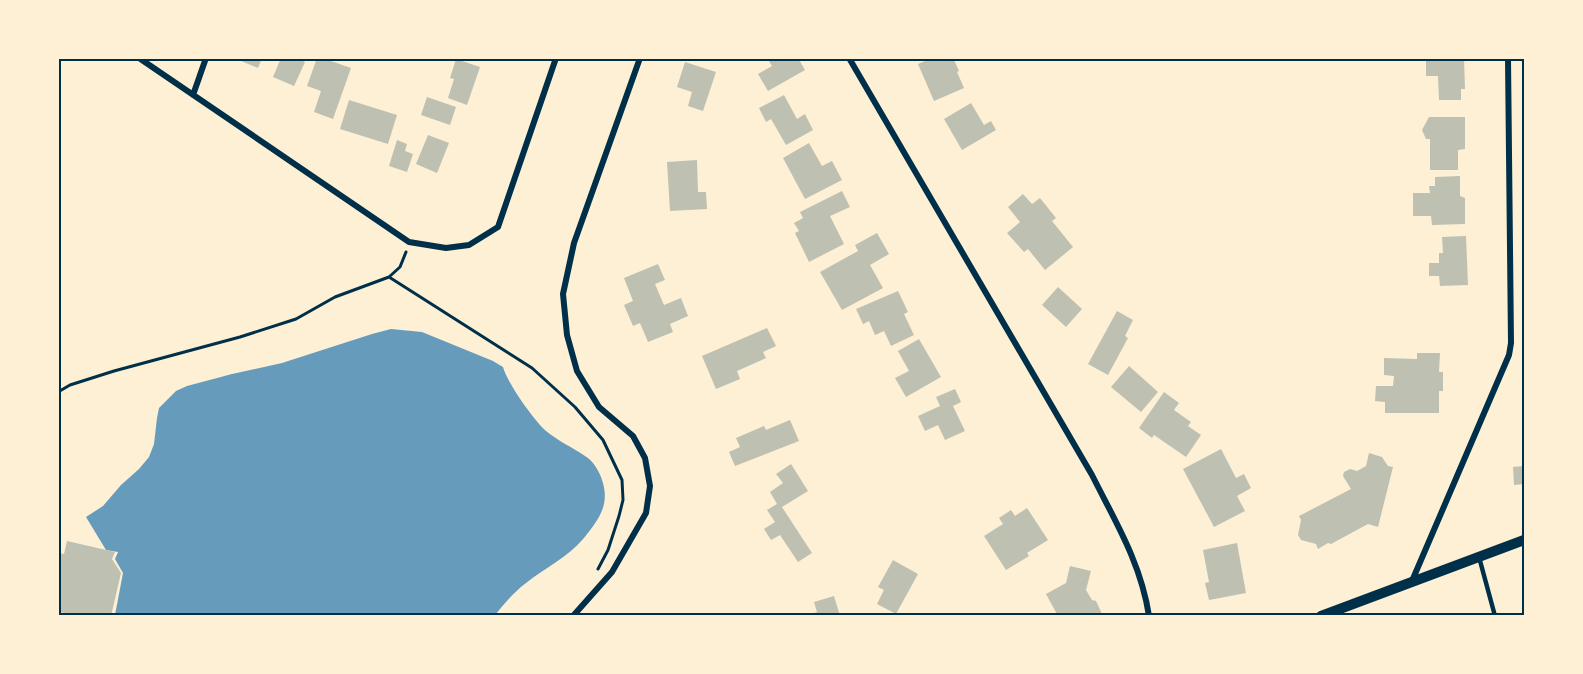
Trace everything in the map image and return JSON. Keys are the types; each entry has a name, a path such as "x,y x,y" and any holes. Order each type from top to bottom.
{"street":[{"path":"139,58 409,242 446,248 469,245 498,228 556,58"},
{"path":"193,95 206,58"},
{"path":"573,615 612,572 646,513 650,486 645,458 633,436 599,407 577,371 567,335 563,294 574,243 640,58"},
{"path":"849,58 1092,475 1138,570 1149,615"},
{"path":"1412,581 1509,355 1511,342 1508,58"},
{"path":"1321,615 1524,540"}],"lane":[{"path":"1479,557 1495,615"}],"path":[{"path":"58,392 114,371 240,337 296,319 335,297 389,277 400,267 409,242"},
{"path":"389,277 532,368 575,407 603,441 621,480 623,501 608,550 593,578"}],"water":[{"path":"391,329 422,332 503,367 515,392 541,426 592,462 604,486 604,502 595,524 578,545 522,587 495,615 115,615 123,573 115,559 118,552 106,550 86,517 103,506 149,457 154,444 159,408 176,391 187,386 282,363"}],"building":[{"path":"234,58 262,58 258,68"},
{"path":"281,58 296,58 305,62 294,86 273,77"},
{"path":"317,58 351,68 333,119 314,112 321,91 307,86"},
{"path":"767,58 798,58 805,70 768,91 758,74 772,66"},
{"path":"932,58 953,58 964,88 934,101 918,64"},
{"path":"1464,58 1465,89 1461,89 1461,100 1439,100 1438,76 1426,76 1426,59"},
{"path":"456,59 480,67 467,105 448,98 454,79 450,78"},
{"path":"685,62 716,72 703,111 688,106 692,92 677,87"},
{"path":"784,95 797,119 805,114 813,130 786,145 771,119 766,122 759,108"},
{"path":"427,97 456,107 450,125 421,115"},
{"path":"349,100 397,115 388,144 340,129"},
{"path":"971,103 984,125 991,121 996,130 962,150 944,119"},
{"path":"1429,117 1465,117 1465,149 1458,150 1458,170 1430,170 1430,139 1426,139 1422,130"},
{"path":"428,135 449,143 437,173 416,164"},
{"path":"397,140 407,144 405,151 413,154 407,172 389,166"},
{"path":"809,143 822,166 832,161 842,180 805,199 783,158"},
{"path":"697,160 698,192 706,192 707,209 670,211 667,162"},
{"path":"1460,176 1460,196 1465,198 1465,224 1432,225 1431,216 1413,216 1413,193 1430,193 1429,186 1435,186 1435,177"},
{"path":"842,191 850,207 830,216 844,244 809,262 795,233 799,231 794,223 803,218 800,212"},
{"path":"1023,194 1032,204 1040,198 1056,218 1052,221 1073,247 1045,270 1028,249 1024,252 1007,233 1020,222 1008,207"},
{"path":"877,233 889,254 870,265 883,288 842,310 820,272 858,251 855,245"},
{"path":"1466,236 1468,285 1440,286 1439,276 1429,276 1429,263 1439,263 1439,253 1443,253 1442,237"},
{"path":"658,264 665,280 655,284 664,305 681,298 688,316 670,324 673,332 648,342 640,323 633,326 624,305 633,301 624,278"},
{"path":"1058,287 1082,309 1066,327 1042,305"},
{"path":"898,291 908,312 904,314 914,335 891,346 884,331 875,335 869,321 863,324 856,309"},
{"path":"1117,311 1133,320 1125,336 1128,338 1108,375 1088,364"},
{"path":"767,328 776,346 763,352 766,358 737,371 740,379 716,389 702,356"},
{"path":"919,339 941,377 906,397 895,378 909,371 898,351"},
{"path":"1417,353 1440,353 1439,372 1443,372 1443,391 1439,391 1439,413 1385,413 1385,402 1375,401 1376,386 1393,386 1394,376 1384,375 1384,358 1417,359"},
{"path":"1129,366 1158,392 1141,412 1111,387"},
{"path":"955,389 961,402 953,406 965,431 945,440 938,425 925,431 918,416 940,406 936,397"},
{"path":"1164,392 1179,403 1174,410 1191,422 1188,426 1201,435 1186,457 1154,435 1152,438 1139,428"},
{"path":"790,420 799,441 735,466 729,452 740,447 736,438 764,426 766,430"},
{"path":"1221,449 1236,478 1244,474 1251,488 1237,496 1245,511 1214,527 1183,469"},
{"path":"1369,453 1382,457 1388,466 1393,467 1378,527 1368,524 1318,549 1316,544 1301,540 1298,535 1301,520 1299,516 1351,489 1343,476 1344,472 1350,469 1357,471 1366,466"},
{"path":"791,464 808,491 782,507 812,553 798,562 780,535 771,540 764,529 775,522 767,510 777,504 770,492 783,483 776,474"},
{"path":"1524,466 1524,484 1514,485 1513,467"},
{"path":"1027,508 1048,540 1027,553 1029,556 1006,570 984,536 1003,524 999,518 1011,510 1015,516"},
{"path":"67,541 115,552 112,559 121,573 111,616 71,616 71,614 58,612 58,553 64,554"},
{"path":"1237,543 1246,593 1209,600 1205,583 1209,582 1203,550"},
{"path":"893,560 918,574 896,614 877,604 884,590 878,587"},
{"path":"1070,566 1091,571 1086,590 1092,600 1096,601 1103,616 1058,616 1046,594 1066,583"},
{"path":"834,596 840,616 806,616 817,612 814,602"}]}
